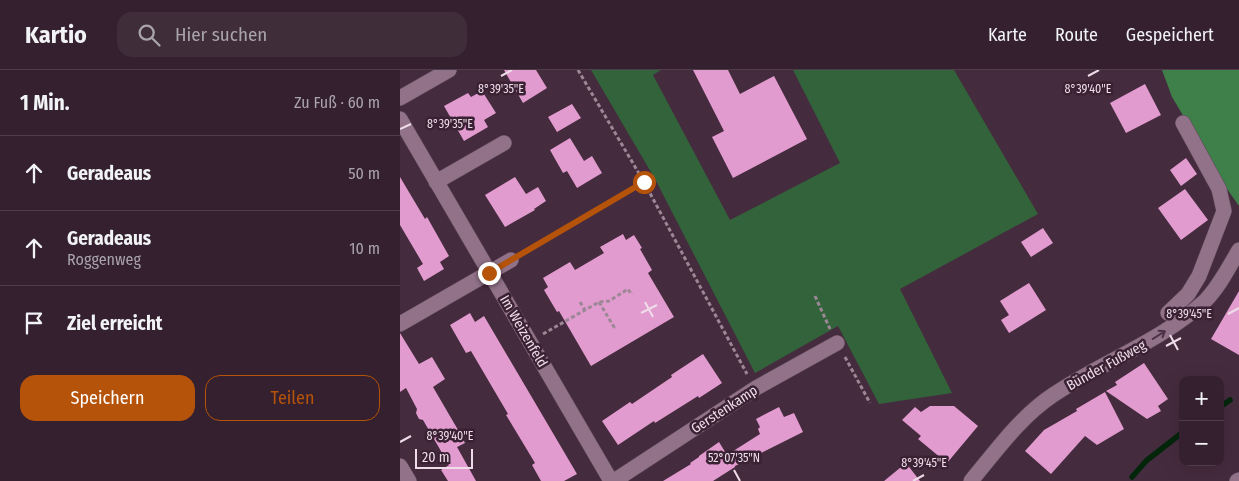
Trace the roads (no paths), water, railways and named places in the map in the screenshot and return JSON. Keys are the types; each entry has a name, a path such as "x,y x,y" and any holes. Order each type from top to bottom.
{"street":[{"path":"400,98 448,70"},
{"name":"Im Weizenfeld","path":"400,119 612,481"},
{"path":"1168,313 1188,294 1199,276 1224,211 1219,189 1183,123"},
{"path":"436,182 504,143"},
{"name":"Bünder Fußweg","path":"971,481 1022,421 1037,407 1053,395 1142,345 1172,326 1206,300 1218,286 1239,250"},
{"path":"400,324 512,260"},
{"name":"Gerstenkamp","path":"612,481 756,388 837,344"},
{"path":"400,466 409,481"}],"waterway":[{"path":"1224,404 1230,400"},
{"path":"1132,477 1146,461 1179,435"}]}
